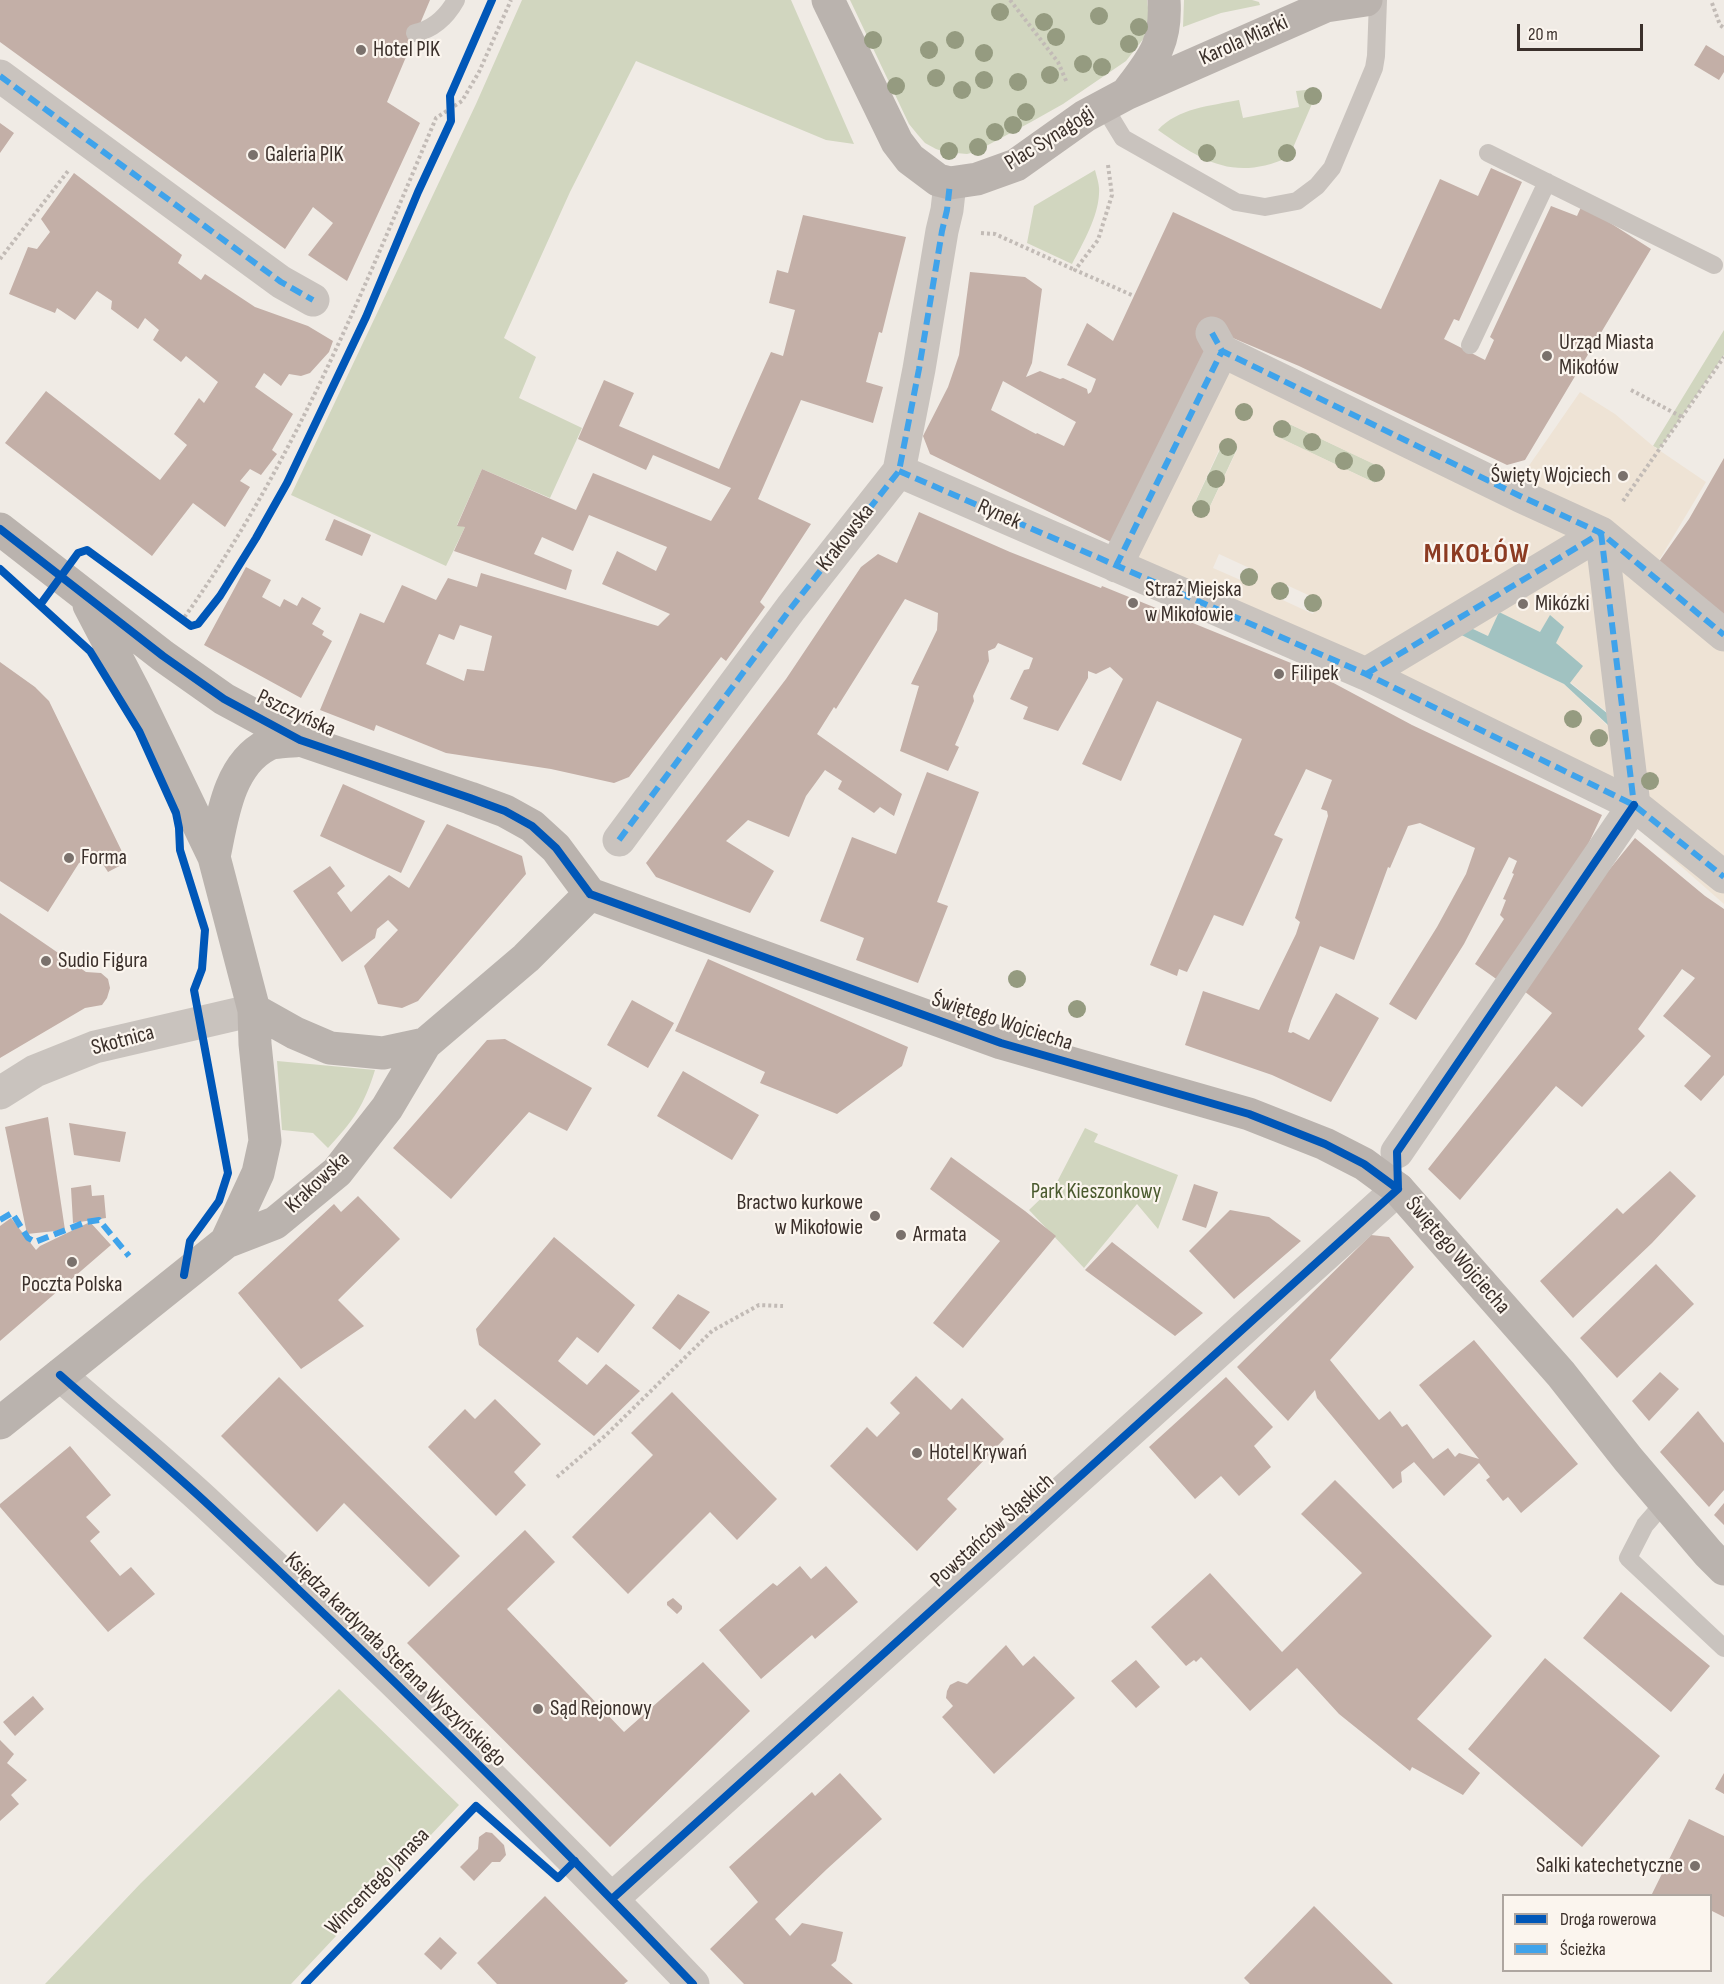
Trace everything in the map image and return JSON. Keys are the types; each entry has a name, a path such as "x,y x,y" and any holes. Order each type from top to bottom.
{"street":[{"path":"828,0 897,142 910,159 928,174 950,183"},
{"name":"Plac Synagogi","path":"950,183 977,179 1016,165 1114,100 1154,58 1162,33 1165,15 1164,0"},
{"name":"Karola Miarki","path":"1114,100 1326,6 1366,0"},
{"path":"0,76 280,282 313,300"},
{"name":"Krakowska","path":"619,840 813,580 899,471 919,369 950,183"},
{"path":"1108,563 1217,342 1520,496 1601,533 1724,634"},
{"name":"Rynek","path":"899,471 1366,675 1634,805 1724,877"},
{"name":"Pszczyńska","path":"0,529 163,656 224,699 300,740 470,798 505,811 532,826 556,848 590,894"},
{"path":"1366,675 1601,533"},
{"path":"1397,1152 1634,805 1601,533"},
{"name":"Pszczyńska","path":"85,596 135,693 214,857 254,1010 255,1044 265,1141 258,1173 226,1242"},
{"path":"214,857 231,788 241,766 268,745 300,740"},
{"name":"Krakowska","path":"0,1423 226,1242 275,1222 337,1172 387,1108 425,1044 526,958 590,894"},
{"name":"Świętego Wojciecha","path":"590,894 1001,1043 1249,1114 1325,1144 1364,1164 1398,1189 1561,1374 1665,1502 1724,1569"},
{"path":"254,1010 295,1033 330,1048 383,1053 425,1044"},
{"name":"Skotnica","path":"0,1093 35,1071 95,1047 254,1010"},
{"name":"Powstańców Śląskich","path":"612,1899 1398,1189"},
{"name":"Księdza kardynała Stefana Wyszyńskiego","path":"60,1375 212,1508 366,1654 612,1899 693,1984"}],"lane":[{"path":"416,33 436,24 450,12 456,0"},
{"path":"1114,100 1123,138 1236,202 1265,207 1296,201 1317,186 1332,168 1374,68 1378,0"},
{"path":"1488,153 1714,266"},
{"path":"1470,345 1547,183"},
{"path":"1665,1502 1645,1525 1628,1558 1724,1648"}],"path":[{"path":"1010,0 1058,62 1069,88"},
{"path":"1712,3 1720,25 1724,28"},
{"path":"450,96 451,121"},
{"path":"1074,270 1098,240 1112,195 1107,163"},
{"path":"0,259 68,170"},
{"path":"942,231 995,234 1134,296"},
{"path":"1601,533 1724,357"},
{"path":"1631,390 1682,417"},
{"path":"176,616 190,626"},
{"path":"557,1477 606,1435 712,1331 759,1305 783,1306"}],"green space":[{"path":"522,0 791,0 854,144 826,140 636,61 570,192 504,338 536,357 519,398 582,428 550,498 482,469 457,525 465,527 446,566 291,495 476,104"},
{"path":"850,0 1147,0 1149,15 1144,38 1126,61 1063,104 975,152 967,154 936,149 925,143 909,124"},
{"path":"1184,0 1252,0 1259,2 1260,5 1221,13 1183,27"},
{"path":"1318,90 1289,157 1269,164 1252,168 1235,168 1219,164 1189,151 1158,130 1185,112 1239,100 1243,118 1299,107 1296,91"},
{"path":"1095,170 1099,191 1096,212 1072,264 1027,243 1034,206"},
{"path":"1724,330 1724,355 1659,449 1653,446"},
{"path":"1281,420 1383,468 1375,483 1273,435"},
{"path":"1224,441 1238,447 1205,517 1191,511"},
{"path":"277,1061 375,1070 367,1094 357,1112 328,1148 313,1133 282,1130"},
{"name":"Park Kieszonkowy","path":"1085,1128 1098,1134 1094,1142 1178,1175 1158,1229 1137,1204 1084,1268 1029,1210 1056,1184"},
{"path":"339,1689 459,1805 291,1984 45,1984 141,1883"}],"shaded area":[{"path":"1214,330 1508,476 1526,470 1580,392 1615,414 1653,446 1706,482 1652,572 1724,628 1724,904 1626,818 1099,559 1115,544","holes":["1281,420 1382,468 1375,483 1274,435","1223,441 1238,448 1205,517 1191,511","1219,554 1258,572 1252,585 1213,568","1280,582 1319,600 1313,614 1274,596","1550,616 1556,643 1570,682 1613,717 1607,725 1564,684 1454,631 1458,622 1488,636 1540,632"]}],"water":[{"path":"1499,612 1540,632 1550,615 1564,627 1556,643 1583,666 1570,683 1613,718 1608,725 1564,684 1453,631 1458,622 1488,636"}],"building":[{"name":"Galeria PIK","path":"0,0 430,0 387,102 420,123 347,281 308,255 333,223 313,207 285,249 0,42"},
{"path":"1706,45 1724,56 1724,72 1719,80 1694,65"},
{"path":"0,123 14,133 0,153"},
{"path":"1491,168 1522,182 1459,321 1454,319 1444,339 1485,360 1494,340 1490,337 1551,206 1577,216 1582,205 1651,249 1525,460 1507,465 1299,366 1214,330 1115,544 930,454 923,436 948,387 959,355 970,272 1025,277 1042,289 1032,363 1026,377 1040,371 1087,389 1088,394 1096,379 1067,365 1087,323 1113,341 1173,212 1381,309 1440,179 1478,196","holes":["1003,381 1076,422 1064,446 991,410"]},
{"path":"74,173 182,255 178,263 201,280 205,274 255,307 308,326 333,341 329,352 310,373 301,376 289,374 281,386 264,373 255,387 293,414 272,450 277,454 261,475 250,469 240,481 250,487 225,527 193,503 152,556 5,443 46,391 160,480 187,445 174,434 199,398 204,403 218,382 186,356 181,362 153,340 159,330 145,318 138,329 111,309 112,301 97,291 75,320 57,308 55,313 9,294 28,247 37,249 50,232 41,219"},
{"path":"803,215 906,237 882,333 879,332 866,382 883,387 873,423 801,400 758,499 811,524 760,602 765,607 726,661 721,657 629,777 614,783 551,769 446,753 376,725 374,731 320,710 360,613 384,623 402,585 436,600 448,578 477,587 481,573 658,626 670,614 602,584 617,551 656,571 667,547 589,515 573,551 542,537 534,554 572,570 566,590 454,551 465,527 457,526 482,469 576,510 593,473 711,521 731,488 653,455 646,470 578,439 604,380 634,393 619,426 719,469 771,352 783,356 795,310 769,303 777,270 788,273","holes":["460,625 492,636 484,671 467,669 464,681 426,664 439,634 454,640"]},
{"path":"1724,458 1724,628 1651,573 1689,519"},
{"path":"919,512 1010,552 1101,588 1102,586 1313,672 1412,725 1602,815 1574,874 1502,983 1475,964 1504,919 1500,915 1506,900 1503,899 1517,861 1509,857 1464,944 1416,1020 1389,1004 1437,927 1466,874 1475,848 1420,823 1408,826 1390,868 1388,867 1354,960 1320,946 1291,1021 1288,1032 1309,1040 1336,993 1379,1018 1331,1102 1272,1075 1185,1045 1203,991 1259,1010 1300,922 1295,918 1328,816 1327,811 1321,809 1332,780 1306,769 1274,835 1283,839 1243,926 1214,915 1187,972 1179,969 1177,976 1150,965 1242,739 1157,701 1121,781 1082,764 1123,679 1110,667 1096,674 1088,671 1088,678 1058,731 1023,719 1028,707 1010,699 1024,670 1029,669 1033,658 998,643 995,648 988,651 989,661 973,696 974,701 955,745 959,747 948,771 900,751 919,686 911,684 937,630 938,613 905,599 836,709 834,707 817,734 902,794 894,816 880,807 874,813 838,789 842,781 825,770 806,796 789,837 748,820 726,841 774,871 750,913 656,877 646,863 786,679 861,567 878,554 897,563"},
{"path":"334,519 371,535 362,556 325,540"},
{"path":"246,567 271,580 262,597 280,607 284,599 297,606 302,597 321,608 312,624 324,631 322,635 332,641 301,698 204,645"},
{"path":"0,662 35,687 49,701 127,862 108,872 97,855 79,863 48,912 0,881"},
{"path":"927,772 979,792 937,902 948,906 918,983 856,960 864,938 820,921 852,837 896,854"},
{"path":"343,784 425,821 401,873 320,836"},
{"path":"447,824 522,856 526,874 418,1001 402,1008 378,1004 364,966 398,930 388,920 377,929 375,938 342,962 293,891 330,866 345,886 337,893 351,912 389,875 409,888"},
{"path":"1635,838 1724,909 1724,1075 1701,1101 1684,1086 1711,1056 1663,1016 1695,978 1682,969 1638,1029 1645,1036 1582,1107 1556,1086 1460,1200 1428,1169 1552,1013 1524,991 1600,881"},
{"path":"0,913 86,972 101,973 108,979 110,988 102,1005 85,1008 0,1058"},
{"path":"708,959 908,1047 902,1066 837,1114 760,1083 765,1072 675,1031"},
{"path":"632,1000 674,1023 648,1068 607,1045"},
{"path":"505,1039 592,1088 567,1131 529,1112 451,1199 393,1148 487,1040"},
{"path":"683,1071 759,1115 732,1160 657,1116"},
{"path":"48,1117 65,1230 27,1234 5,1127"},
{"path":"69,1123 126,1132 120,1162 74,1155"},
{"path":"951,1157 1056,1236 963,1348 933,1323 1000,1241 930,1189"},
{"path":"1670,1171 1696,1196 1652,1243 1573,1318 1540,1281 1617,1208 1623,1214"},
{"path":"1194,1184 1218,1192 1206,1228 1182,1220"},
{"path":"91,1185 92,1196 104,1195 106,1218 73,1223 71,1188"},
{"path":"358,1196 400,1239 338,1300 364,1326 301,1369 238,1293 334,1204 341,1212"},
{"path":"1230,1210 1269,1217 1301,1241 1234,1299 1189,1251"},
{"path":"11,1218 36,1250 90,1222 111,1245 0,1341 0,1226"},
{"path":"1371,1235 1389,1237 1414,1267 1330,1360 1379,1420 1390,1411 1402,1427 1407,1424 1433,1459 1448,1448 1455,1457 1459,1453 1479,1459 1419,1385 1474,1340 1578,1464 1521,1513 1508,1497 1503,1501 1486,1480 1490,1477 1479,1463 1444,1496 1414,1462 1401,1472 1402,1482 1393,1489 1317,1398 1315,1390 1288,1421 1237,1367"},
{"path":"554,1237 635,1305 598,1353 577,1337 558,1361 587,1385 606,1364 640,1391 594,1436 479,1345 476,1329"},
{"path":"1112,1242 1203,1313 1175,1336 1085,1270"},
{"path":"1656,1264 1694,1304 1617,1378 1580,1338"},
{"path":"678,1294 710,1312 680,1350 652,1328"},
{"path":"1660,1372 1679,1389 1649,1421 1632,1401"},
{"name":"Hotel Krywań","path":"916,1376 951,1410 962,1398 1004,1439 947,1499 957,1509 917,1551 830,1466 867,1427 877,1437 900,1413 890,1403"},
{"path":"279,1377 460,1556 429,1587 344,1503 317,1532 221,1436"},
{"path":"1226,1377 1273,1427 1254,1446 1271,1467 1239,1496 1221,1476 1195,1499 1149,1447"},
{"path":"672,1392 777,1499 737,1540 710,1512 628,1594 572,1537 653,1455 631,1433"},
{"path":"495,1399 541,1444 514,1472 526,1485 496,1516 428,1447 465,1409 475,1419"},
{"path":"1698,1411 1724,1443 1724,1490 1709,1507 1660,1452"},
{"path":"70,1446 111,1495 86,1517 100,1532 90,1541 120,1576 131,1567 155,1594 108,1632 0,1507 0,1504"},
{"path":"1335,1480 1492,1636 1417,1719 1480,1773 1463,1795 1412,1767 1410,1771 1339,1714 1297,1668 1250,1711 1201,1657 1186,1666 1151,1627 1210,1573 1282,1652 1362,1573 1301,1514"},
{"path":"1724,1503 1724,1525 1714,1515"},
{"path":"525,1530 555,1562 507,1609 624,1732 703,1662 750,1711 610,1847 407,1643"},
{"path":"800,1566 811,1579 826,1566 858,1602 815,1639 812,1635 761,1679 719,1630 773,1583 777,1586"},
{"path":"1621,1592 1710,1666 1671,1712 1583,1638"},
{"path":"673,1598 682,1606 677,1614 667,1605 667,1602"},
{"path":"1006,1645 1023,1666 1034,1656 1075,1698 994,1774 942,1717 953,1706 946,1698 950,1685 958,1681 967,1684"},
{"path":"1545,1658 1660,1756 1582,1847 1468,1749"},
{"path":"1136,1660 1160,1687 1136,1708 1111,1681"},
{"path":"33,1696 44,1709 15,1736 3,1722"},
{"path":"0,1740 14,1754 7,1763 27,1780 11,1795 19,1804 0,1821"},
{"path":"840,1773 882,1819 775,1919 790,1936 802,1923 843,1932 836,1961 831,1965 853,1984 744,1984 710,1949 758,1902 729,1867 812,1792 815,1796"},
{"path":"1724,1773 1724,1794 1715,1789"},
{"name":"Salki katechetyczne","path":"1689,1819 1724,1836 1724,1917 1712,1911 1712,1894 1652,1894"},
{"path":"486,1832 492,1833 504,1845 506,1855 500,1862 492,1862 474,1881 460,1867 478,1849 479,1837"},
{"path":"545,1896 628,1981 624,1984 497,1984 477,1963"},
{"path":"1314,1906 1393,1984 1250,1984 1244,1978"},
{"path":"440,1937 457,1953 441,1970 424,1954"}],"marked path":[{"path":"0,76 281,282 313,300"},
{"path":"619,840 791,608 899,471 919,369 950,183"},
{"path":"1212,333 1222,351 1601,533 1724,635"},
{"path":"1116,566 1222,351"},
{"path":"899,471 1366,674 1634,805 1724,877"},
{"path":"1601,533 1634,805 1632,808"},
{"path":"1366,674 1601,533"},
{"path":"0,1220 12,1213 28,1238 35,1242 86,1222 99,1220 129,1256"}],"cycle path":[{"path":"40,605 78,553 87,550 191,626 198,624 220,596 287,483 366,317 418,192 451,121 450,96 492,0"},
{"path":"0,529 163,656 224,699 300,740 470,798 505,811 532,826 556,848 590,894"},
{"path":"0,569 90,651 139,731 176,813 180,850 205,930 202,969 194,990 228,1173 219,1201 190,1241 184,1275"},
{"path":"1398,1189 1397,1152 1634,805"},
{"path":"590,894 1001,1043 1249,1114 1325,1144 1364,1164 1398,1189"},
{"path":"612,1899 1398,1189"},
{"path":"60,1375 157,1458 336,1625 517,1803 693,1984"},
{"name":"Wincentego Janasa","path":"305,1984 476,1806 558,1878 575,1861"}],"place":[{"name":"Hotel PIK","path":"361,50"},
{"name":"Galeria PIK","path":"253,155"},
{"name":"Urząd Miasta Mikołów","path":"1547,356"},
{"name":"Święty Wojciech","path":"1623,476"},
{"name":"Straż Miejska w Mikołowie","path":"1133,603"},
{"name":"Mikózki","path":"1523,604"},
{"name":"Filipek","path":"1279,674"},
{"name":"Forma","path":"69,858"},
{"name":"Sudio Figura","path":"46,961"},
{"name":"Bractwo kurkowe w Mikołowie","path":"875,1216"},
{"name":"Armata","path":"901,1235"},
{"name":"Poczta Polska","path":"72,1262"},
{"name":"Hotel Krywań","path":"917,1453"},
{"name":"Sąd Rejonowy","path":"538,1709"},
{"name":"Salki katechetyczne","path":"1695,1866"}],"district":[{"name":"MIKOŁÓW","path":"1477,555"}]}
